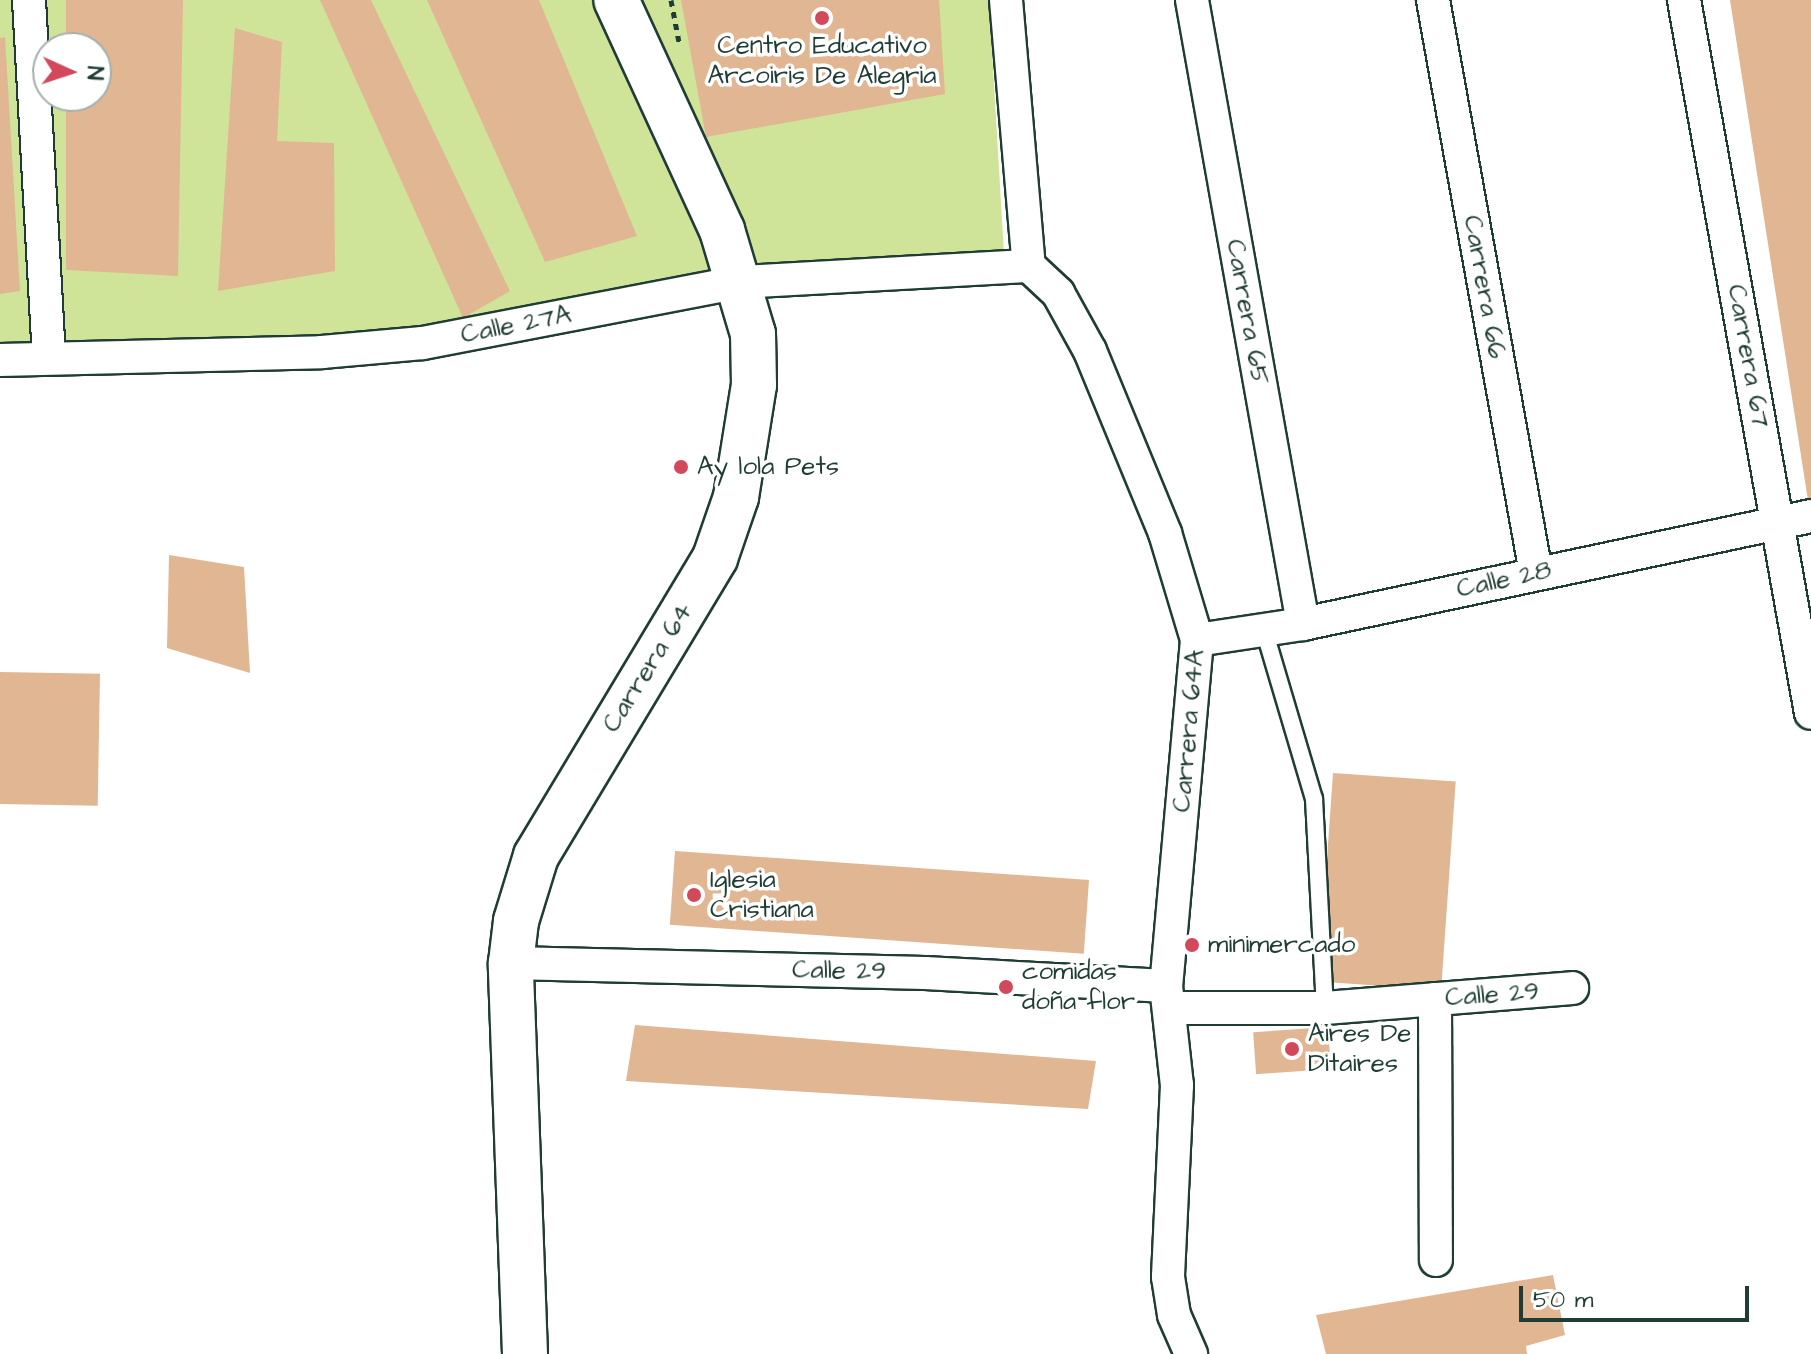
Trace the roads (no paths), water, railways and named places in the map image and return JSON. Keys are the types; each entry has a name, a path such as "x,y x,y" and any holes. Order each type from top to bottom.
{"street":[{"path":"29,0 49,355"},
{"name":"Carrera 64","path":"525,1354 511,963 516,921 536,856 715,558 736,497 754,385 753,334 741,282 722,230 616,0"},
{"path":"1006,0 1029,266"},
{"name":"Carrera 65","path":"1192,0 1303,624"},
{"name":"Carrera 66","path":"1433,0 1536,573"},
{"name":"Carrera 67","path":"1684,0 1811,713"},
{"name":"Calle 27A","path":"0,360 49,355 322,352 423,343 741,282 1029,266"},
{"name":"Carrera 64A","path":"1029,266 1058,293 1090,351 1165,533 1197,640 1169,997 1177,1085 1168,1277 1174,1315 1191,1354"},
{"name":"Calle 28","path":"1197,640 1303,624 1811,516"},
{"name":"Calle 29","path":"511,963 925,973 1169,997 1325,1008 1572,988"},
{"path":"1435,999 1436,1260"}],"lane":[{"path":"1264,630 1314,799 1325,1008"}],"place":[{"name":"Centro Educativo Arcoiris De Alegria","path":"822,18"},
{"name":"Ay lola Pets","path":"681,467"},
{"name":"Iglesia Cristiana","path":"694,895"},
{"name":"minimercado","path":"1192,945"},
{"name":"comidas doña flor","path":"1006,987"},
{"name":"Aires De Ditaires","path":"1292,1049"}]}
